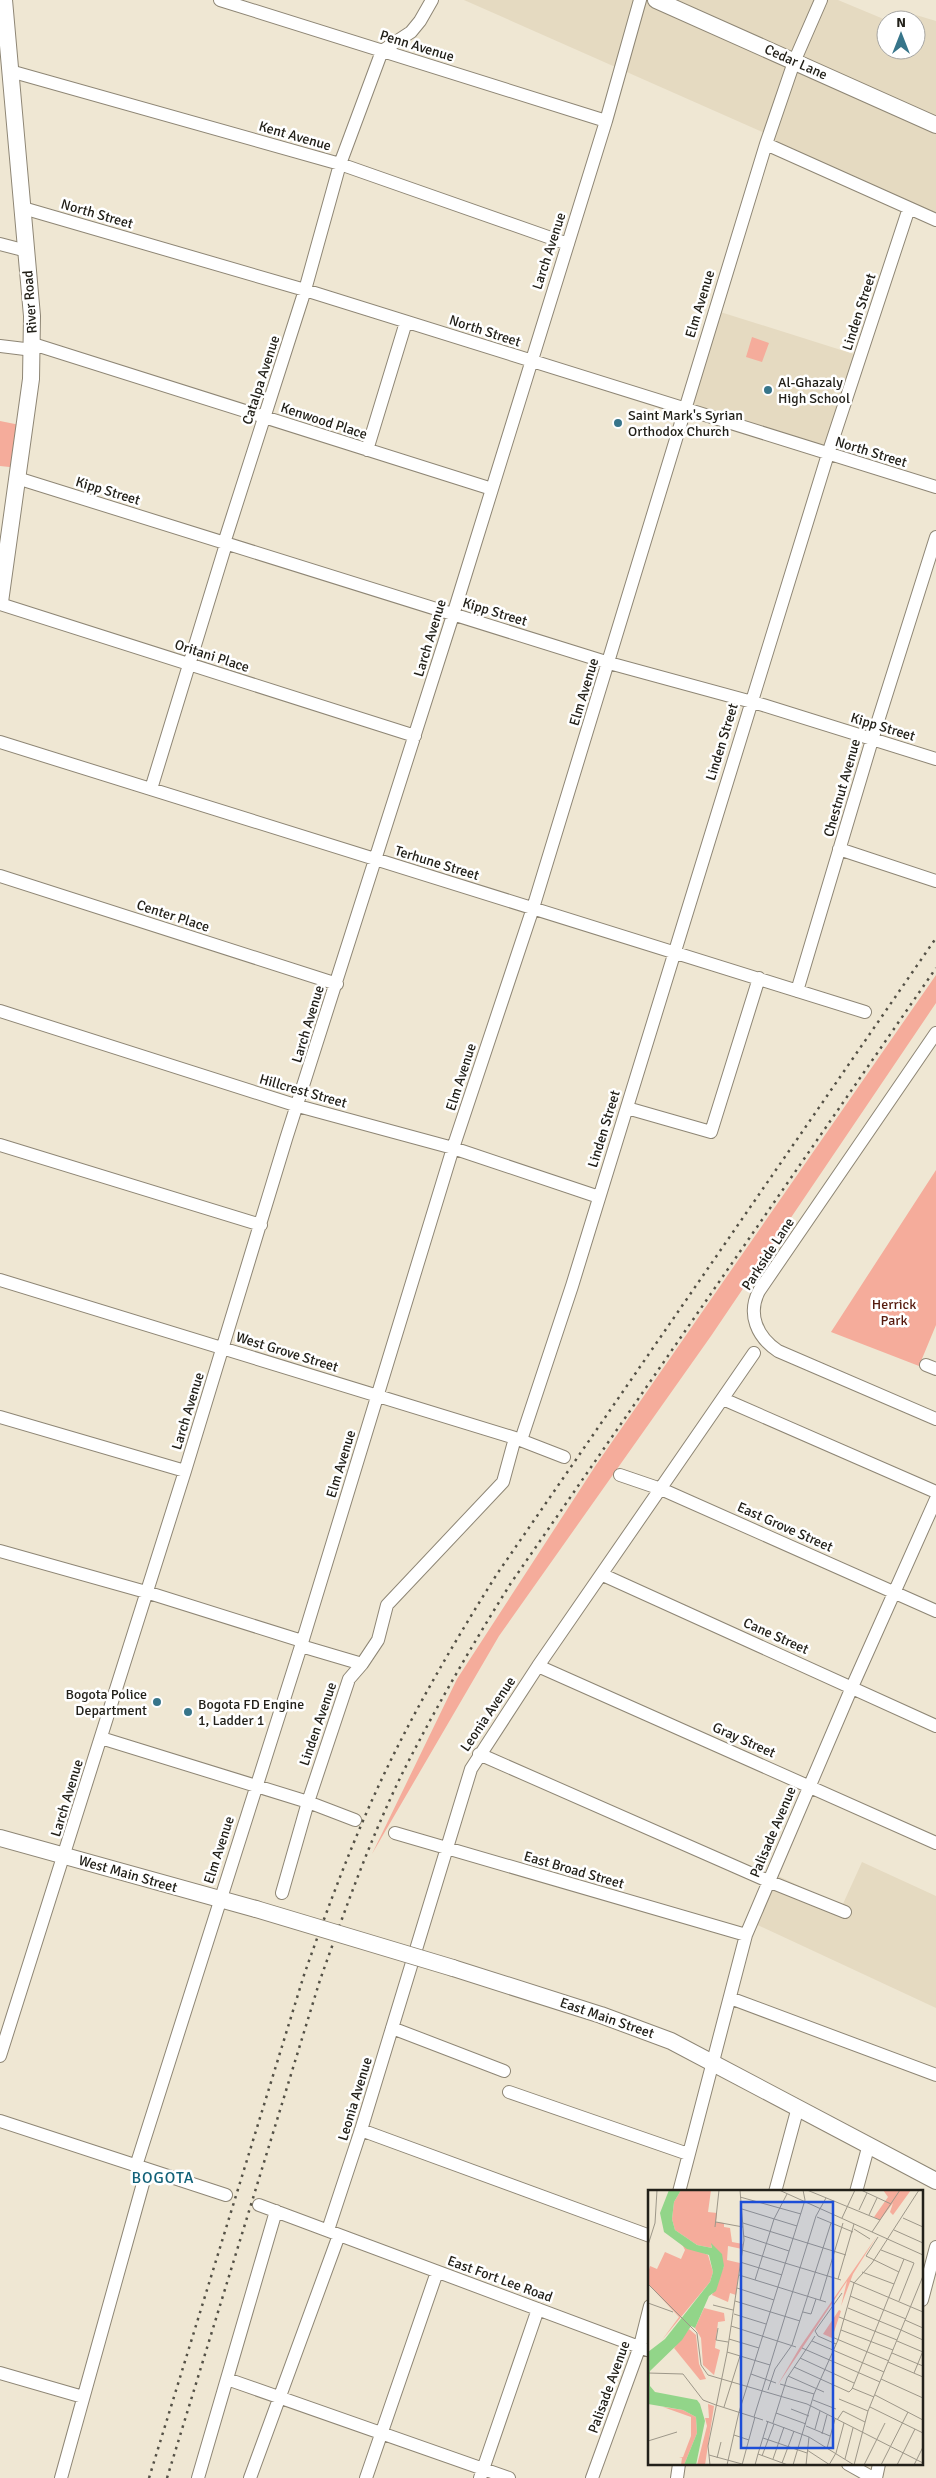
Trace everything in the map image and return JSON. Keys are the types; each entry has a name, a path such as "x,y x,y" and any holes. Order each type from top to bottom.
{"main road":[{"name":"River Road","path":"0,603 31,379 33,347 27,251 4,0"},
{"name":"Cedar Lane","path":"656,0 936,125"},
{"name":"West Main Street","path":"0,1838 256,1910"},
{"name":"East Main Street","path":"256,1910 453,1968 639,2028 714,2063 936,2181"}],"street":[{"name":"Penn Avenue","path":"220,0 606,121"},
{"path":"382,51 411,32 420,22 432,0"},
{"name":"Larch Avenue","path":"0,2056 453,615 530,361 606,121 640,0"},
{"name":"Elm Avenue","path":"61,2478 142,2168 219,1900 302,1643 453,1148 533,908 609,663 683,410 766,144 794,62 821,0"},
{"name":"Catalpa Avenue","path":"150,789 305,290 340,164 382,51"},
{"name":"Kent Avenue","path":"10,71 340,164 568,244"},
{"path":"766,144 936,220"},
{"name":"North Street","path":"23,208 305,290 683,410 936,487"},
{"name":"Linden Street","path":"572,1286 750,702 828,454 909,208"},
{"path":"0,244 27,251"},
{"path":"367,450 406,322"},
{"name":"Kenwood Place","path":"0,346 33,347 265,417 492,489"},
{"name":"Kipp Street","path":"17,478 609,663 750,702 936,759"},
{"name":"Chestnut Avenue","path":"797,990 872,740 936,537"},
{"name":"Oritani Place","path":"0,603 415,736"},
{"name":"Terhune Street","path":"0,742 865,1012"},
{"path":"839,849 936,881"},
{"name":"Center Place","path":"0,876 337,984"},
{"path":"627,1108 711,1132 759,978"},
{"name":"Hillcrest Street","path":"0,1011 298,1106 453,1148 599,1197"},
{"name":"Parkside Lane","path":"936,1033 759,1291 754,1313 756,1325 763,1338 778,1351 936,1419"},
{"path":"0,1145 261,1225"},
{"name":"West Grove Street","path":"0,1280 518,1439 564,1457"},
{"name":"Linden Avenue","path":"282,1893 308,1802 349,1679 378,1640 387,1605 503,1482 572,1286"},
{"name":"Leonia Avenue","path":"250,2478 279,2398 334,2232 361,2130 445,1848 471,1769 538,1666 603,1575 754,1353"},
{"path":"723,1398 936,1492"},
{"path":"0,1417 185,1471"},
{"name":"East Grove Street","path":"620,1475 661,1489 936,1611"},
{"name":"Palisade Avenue","path":"679,2190 746,1935 852,1687 936,1499"},
{"path":"0,1551 146,1592 362,1664"},
{"name":"Cane Street","path":"603,1575 936,1726"},
{"name":"Gray Street","path":"538,1666 936,1843"},
{"path":"101,1738 308,1802 355,1820"},
{"path":"479,1754 768,1881 845,1912"},
{"name":"East Broad Street","path":"395,1833 746,1935"},
{"path":"730,1998 936,2075"},
{"path":"392,2028 504,2071"},
{"path":"509,2092 688,2154"},
{"path":"777,2190 798,2107"},
{"path":"0,2121 226,2195"},
{"path":"361,2130 648,2235"},
{"path":"857,2190 869,2144"},
{"name":"East Fort Lee Road","path":"259,2205 645,2348"},
{"path":"198,2478 276,2211"},
{"path":"924,2292 936,2247"},
{"path":"366,2478 437,2272"},
{"path":"482,2474 538,2309"},
{"name":"Palisade Avenue","path":"592,2478 645,2348 648,2323"},
{"path":"0,2373 83,2397"},
{"path":"227,2379 381,2433 482,2474 509,2478"},
{"path":"852,2466 874,2478 879,2466"}],"shaded area":[{"path":"464,0 838,0 876,16 876,60 926,60 926,18 936,21 936,220 766,144 769,135"},
{"path":"714,310 860,356 828,454 683,410"},
{"path":"862,1862 936,1896 936,2008 751,1922 772,1873 842,1906"}],"green space":[{"path":"752,337 769,343 762,362 746,357"},
{"path":"0,421 25,426 19,468 0,466"},
{"path":"936,975 936,1003 711,1336 499,1636 372,1854 457,1679 596,1465"},
{"name":"Herrick Park","path":"936,1170 936,1325 919,1366 831,1332"}],"railway":[{"path":"149,2478 304,1975 354,1843 400,1741 440,1669 497,1574 936,938"},
{"path":"167,2478 320,1980 369,1849 403,1772 455,1676 511,1583 936,968"}],"place":[{"name":"Al-Ghazaly High School","path":"768,390"},
{"name":"Saint Mark's Syrian Orthodox Church","path":"618,423"},
{"name":"Bogota Police Department","path":"157,1702"},
{"name":"Bogota FD Engine 1, Ladder 1","path":"188,1712"}],"district":[{"name":"BOGOTA","path":"163,2178"}]}
